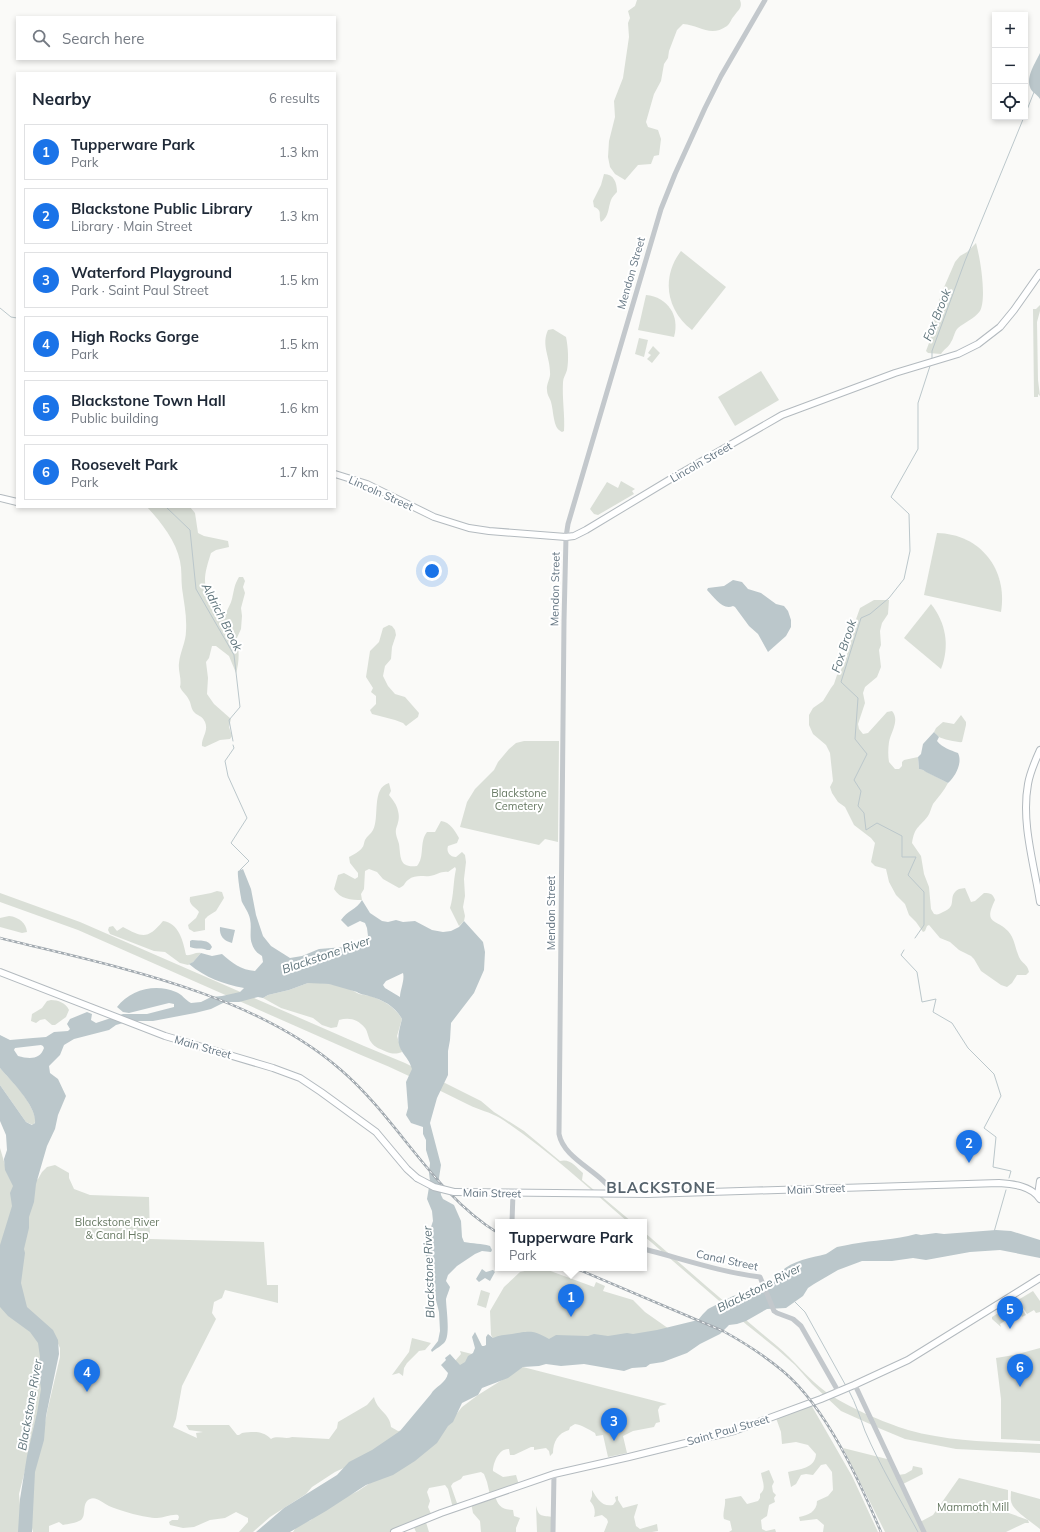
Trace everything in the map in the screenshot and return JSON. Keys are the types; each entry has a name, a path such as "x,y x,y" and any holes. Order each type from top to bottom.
{"main road":[{"name":"Lincoln Street","path":"336,474 363,483 430,515 464,526 489,531 574,536 782,415 895,373 964,351 994,333 1014,310 1040,273"},
{"path":"0,498 16,502"},
{"path":"1040,750 1030,774 1026,803 1028,832 1040,902"},
{"name":"Main Street","path":"0,972 178,1041 273,1068 304,1080 376,1132 407,1169 417,1178 430,1186 454,1192 648,1194 999,1183 1024,1187 1039,1197"},
{"path":"1039,1197 1040,1181"},
{"name":"Saint Paul Street","path":"394,1532 434,1516 554,1474 734,1431 767,1420 855,1385 914,1357 1040,1278"}],"street":[{"name":"Mendon Street","path":"614,1194 608,1185 562,1145 559,1134 566,536 582,471 661,208 705,108 721,76 765,0"},
{"path":"512,1219 513,1193"},
{"name":"Canal Street","path":"647,1250 720,1270 760,1277 774,1311 793,1319 801,1326 838,1391"},
{"path":"855,1385 924,1532"},
{"path":"553,1532 554,1474"}],"green space":[{"path":"637,0 740,0 741,5 740,9 728,25 721,29 710,31 683,24 677,30 668,58 664,64 661,81 654,94 646,122 648,127 658,130 661,139 659,155 654,156 651,164 638,165 625,180 615,174 610,167 608,157 609,141 615,117 614,101 623,78 629,37 628,23 630,18 628,11 635,6"},
{"path":"604,174 613,177 617,192 611,199 606,218 601,222 599,211 594,207 593,201 601,185"},
{"path":"976,243 983,287 982,305 980,311 958,328 950,344 941,354 928,353 926,351 929,343 933,318 955,262"},
{"path":"681,251 726,287 692,330 676,313 669,293 671,272"},
{"path":"646,295 660,299 666,304 674,315 674,337 638,330"},
{"path":"1040,305 1037,322 1038,380 1040,396 1038,394 1038,397 1034,397 1033,309 1036,309"},
{"path":"553,329 566,337 568,349 568,366 563,379 564,431 562,432 556,426 551,402 547,392 550,367 545,341 548,330"},
{"path":"639,338 648,340 644,357 635,354"},
{"path":"653,346 660,353 652,363 647,359 651,355 648,353"},
{"path":"761,371 779,400 735,426 718,397"},
{"path":"621,481 635,489 632,491 634,494 598,515 594,514 590,509 607,482 618,488"},
{"path":"148,508 191,508 195,513 198,533 204,536 228,541 229,547 216,550 211,553 205,579 205,585 210,597 224,615 226,614 231,603 235,585 239,577 243,577 245,581 243,587 245,593 241,608 241,629 236,640 239,656 236,673 229,656 216,646 212,646 209,658 206,662 208,678 207,694 214,704 231,719 229,727 232,736 230,739 220,740 205,747 202,746 202,743 206,731 205,722 193,711 190,701 180,687 181,681 179,663 186,635 186,625 180,561 175,546 158,519"},
{"path":"937,533 952,535 966,540 978,547 988,557 995,568 1000,582 1002,596 1001,612 924,595"},
{"path":"874,600 889,600 888,614 882,623 880,631 881,645 879,650 881,667 877,677 865,687 863,693 865,703 858,724 859,729 863,734 868,733 887,712 892,711 895,722 889,742 889,762 895,769 899,769 904,760 918,757 919,769 948,783 933,804 928,816 917,828 912,843 921,856 924,874 929,887 931,909 934,914 939,914 948,910 952,904 953,895 959,889 965,888 971,902 975,901 984,893 992,895 995,900 990,914 992,920 1008,931 1014,940 1019,957 1029,972 1026,975 1017,975 1012,983 1007,987 1001,985 981,971 971,956 959,950 950,942 940,938 929,925 923,932 909,915 905,904 896,895 889,882 886,869 875,866 871,862 875,843 854,825 845,807 838,802 832,793 830,787 833,781 830,753 826,745 813,734 809,725 809,715 813,708 823,701 840,672 846,659 850,636 860,608"},
{"path":"931,604 940,619 945,635 945,652 941,669 904,638"},
{"path":"389,625 395,630 396,635 392,647 391,659 385,666 383,676 388,686 395,694 405,697 419,713 418,717 406,726 395,720 372,714 370,710 376,704 376,696 371,692 373,688 366,677 370,651 379,642 383,628"},
{"path":"961,715 966,722 962,742 941,738 934,732 943,722 954,724"},
{"name":"Blackstone Cemetery","path":"524,741 559,741 558,842 545,839 539,845 460,827 467,802 475,789 494,770 498,762 509,749 516,743"},
{"path":"389,783 391,791 389,795 396,805 399,814 396,833 401,858 404,864 417,866 421,858 423,840 427,832 435,832 441,821 450,825 459,838 457,843 448,846 448,852 452,856 456,857 462,852 465,855 465,896 463,907 465,916 464,921 459,926 450,908 456,869 455,867 448,872 430,876 414,877 399,888 383,879 377,872 369,869 365,871 364,889 361,894 362,900 343,897 334,889 338,875 344,873 355,879 358,877 358,873 350,863 349,857 361,849 373,830 380,791 383,786"},
{"path":"217,891 222,892 224,898 216,911 205,919 205,930 194,932 189,929 188,925 196,918 199,912 191,904 190,897"},
{"path":"0,893 80,922 405,1063 481,1101 494,1112 524,1131 560,1161 564,1160 573,1164 583,1173 582,1180 628,1219 625,1219 534,1142 500,1118 473,1107 429,1085 78,930 0,902"},
{"path":"9,916 21,921 27,932 22,933 0,927 0,918"},
{"path":"163,921 168,922 177,929 182,939 186,955 201,953 193,962 188,965 180,963 165,952 154,951 110,934 108,930 109,927 113,926 117,931 123,927 140,935 145,935 153,931"},
{"path":"308,983 341,986 359,994 371,996 389,1005 402,1019 397,1036 402,1052 391,1053 376,1047 370,1040 365,1028 356,1021 350,1019 339,1020 337,1027 331,1028 322,1025 313,1018 281,1008 263,998 268,995 289,990"},
{"path":"47,1001 59,1001 66,1005 69,1010 66,1017 55,1025 52,1025 45,1019 36,1023 31,1021 32,1014 42,1008"},
{"path":"0,1068 26,1099 34,1113 36,1121 33,1125 26,1122 0,1085"},
{"path":"0,1148 8,1175 19,1190 0,1265"},
{"name":"Blackstone River & Canal Hsp","path":"55,1165 69,1173 69,1178 74,1189 90,1195 149,1197 150,1239 264,1242 267,1285 278,1285 278,1303 225,1290 222,1298 214,1302 212,1313 216,1319 182,1386 176,1419 173,1427 197,1438 196,1433 203,1432 189,1430 186,1425 229,1425 237,1435 242,1433 257,1432 268,1436 271,1439 276,1437 292,1437 329,1439 337,1428 338,1422 367,1405 374,1397 378,1406 388,1418 391,1427 398,1431 409,1429 385,1449 335,1472 312,1487 306,1494 270,1517 253,1532 239,1532 248,1522 248,1518 236,1512 225,1518 210,1520 194,1527 183,1528 170,1525 169,1522 172,1520 178,1520 178,1515 157,1518 146,1517 120,1510 92,1498 86,1503 84,1515 81,1520 63,1525 59,1522 49,1526 49,1532 33,1532 30,1520 33,1475 60,1357 60,1348 52,1330 20,1305 22,1204 28,1185 38,1179 47,1167"},
{"path":"647,1235 783,1351 819,1387 844,1403 877,1419 908,1430 957,1439 1040,1444 1040,1453 956,1449 905,1439 881,1429 841,1411 812,1384 795,1365 647,1239"},
{"path":"550,1271 594,1287 596,1282 605,1286 603,1291 633,1300 645,1312 672,1331 500,1350 491,1335 490,1311 504,1287 520,1272"},
{"path":"481,1290 490,1293 486,1308 477,1305"},
{"path":"1033,1291 1040,1301 1040,1312 1036,1313 1034,1310 1027,1314 1018,1300"},
{"path":"0,1296 51,1353 32,1443 19,1494 21,1517 20,1532 0,1532"},
{"path":"1017,1301 1026,1315 1022,1317 1019,1312 1013,1316 1008,1307"},
{"path":"1003,1310 1008,1319 1000,1324 1001,1327 992,1319 992,1317"},
{"path":"412,1338 431,1343 425,1350 419,1351 407,1363 404,1368 403,1376 399,1373 392,1375 409,1352"},
{"path":"1040,1348 1040,1441 1001,1439 1001,1399 996,1358"},
{"path":"460,1351 480,1356 461,1367 455,1361 461,1354"},
{"path":"523,1367 667,1404 660,1406 658,1410 660,1422 656,1423 654,1427 633,1431 623,1436 627,1453 608,1457 603,1435 596,1436 595,1433 583,1426 575,1424 557,1438 553,1453 550,1456 549,1451 546,1448 534,1450 534,1447 531,1447 514,1455 510,1455 509,1449 502,1451 495,1460 493,1471 503,1477 516,1475 519,1485 495,1495 497,1502 503,1508 513,1510 514,1516 520,1518 516,1532 481,1532 480,1521 473,1513 471,1503 490,1495 484,1474 481,1472 463,1476 461,1479 453,1483 451,1486 458,1506 453,1508 448,1489 445,1485 429,1488 427,1492 430,1501 428,1507 432,1516 425,1519 429,1532 416,1532 412,1523 392,1532 293,1532 297,1526 311,1520 319,1510 358,1491 373,1481 446,1427 462,1407 478,1395"},
{"path":"810,1403 852,1476 878,1532 823,1532 824,1525 817,1519 800,1521 799,1517 814,1510 817,1505 817,1501 828,1496 833,1490 832,1472 826,1464 821,1465 813,1475 801,1475 796,1484 791,1487 788,1472 806,1468 813,1463 816,1454 808,1445 796,1442 782,1444 781,1432 776,1418"},
{"name":"Mammoth Mill","path":"843,1448 891,1460 898,1475 905,1474 912,1470 913,1466 922,1468 923,1474 903,1484 920,1522 933,1515 959,1478 1008,1490 1008,1505 1004,1505 1002,1508 1006,1512 1028,1520 1029,1523 1025,1523 1006,1532 885,1532"},
{"path":"769,1470 774,1482 772,1486 773,1492 776,1495 774,1498 775,1502 769,1505 767,1516 761,1520 762,1529 766,1531 775,1529 776,1532 729,1532 732,1530 730,1521 724,1519 725,1499 741,1496 747,1504 758,1501 764,1487 761,1473"},
{"path":"592,1490 605,1505 613,1505 616,1501 615,1497 618,1496 618,1500 623,1508 638,1504 634,1517 636,1526 640,1529 657,1524 658,1531 604,1532 608,1522 602,1515 594,1517 595,1513 593,1504 590,1501"},
{"path":"1011,1491 1040,1499 1040,1529 1013,1507 1011,1501"},
{"path":"536,1506 540,1514 553,1517 554,1532 537,1532"}],"water":[{"path":"1040,53 1040,99 1030,87 1029,78"},
{"path":"733,580 742,582 748,589 761,593 776,604 784,606 788,611 791,620 791,627 786,636 768,652 758,634 749,626 735,607 726,607 722,605 707,590 708,588 724,586"},
{"path":"934,732 939,737 937,741 939,743 958,753 960,761 958,770 948,783 919,769 918,757 921,754 923,744"},
{"name":"Blackstone River","path":"243,869 251,889 256,915 263,936 271,946 290,958 302,956 319,949 356,946 362,943 368,936 365,923 360,921 348,927 341,920 362,900 370,913 382,921 415,921 432,930 443,932 451,931 459,927 464,921 483,942 485,952 484,970 474,993 451,1023 448,1051 448,1075 437,1098 430,1123 441,1165 439,1178 441,1195 443,1199 454,1205 461,1221 462,1237 464,1242 490,1246 492,1250 491,1252 482,1251 475,1254 457,1266 448,1275 446,1281 450,1287 446,1299 448,1322 446,1339 444,1343 432,1352 431,1350 438,1341 440,1331 439,1312 430,1277 430,1265 423,1249 426,1236 433,1221 432,1211 427,1199 430,1181 430,1163 426,1150 426,1140 423,1134 423,1127 411,1123 406,1115 408,1108 406,1082 412,1069 398,1041 402,1019 396,1010 384,1002 329,984 308,983 289,990 268,995 263,998 258,997 239,1002 225,1002 211,1009 195,1013 153,1021 123,1023 116,1025 109,1030 74,1039 64,1045 60,1055 49,1066 50,1073 58,1079 66,1096 58,1115 55,1129 47,1146 36,1184 34,1202 29,1217 29,1228 24,1249 25,1253 21,1283 27,1307 53,1330 58,1340 59,1354 46,1416 44,1440 35,1472 32,1532 18,1532 20,1499 41,1389 38,1368 40,1357 38,1343 30,1332 8,1316 0,1307 0,1245 12,1206 10,1193 13,1186 5,1170 4,1159 7,1150 6,1135 0,1121 0,1085 26,1122 32,1125 35,1123 35,1116 28,1102 0,1068 0,1035 10,1040 46,1037 54,1032 68,1031 70,1029 67,1024 70,1019 87,1012 92,1014 91,1020 96,1023 123,1014 147,1014 174,1007 174,1004 169,1003 129,1013 123,1012 117,1007 122,1001 136,992 152,988 168,989 176,992 191,1003 201,1002 211,997 240,992 244,988 215,980 189,964 193,962 201,953 212,956 222,954 237,966 255,971 263,962 262,956 255,950 251,941 250,919 242,902 238,871","holes":["403,973 403,979 400,997 385,988 383,985 386,981","41,1045 44,1048 42,1052 34,1058 18,1056 14,1050 15,1048"]},
{"path":"220,927 235,930 232,943 223,938 220,933"},
{"path":"192,940 209,943 212,947 210,950 192,948 190,947 190,941"},
{"name":"Blackstone River","path":"996,1230 1011,1231 1040,1240 1040,1258 1000,1250 970,1252 926,1260 913,1258 892,1261 862,1261 838,1270 814,1284 808,1288 803,1296 786,1308 767,1309 746,1321 729,1325 720,1334 700,1344 687,1353 663,1362 624,1371 584,1364 561,1366 546,1364 523,1367 508,1378 482,1388 478,1395 462,1403 453,1422 448,1426 437,1443 415,1461 393,1475 366,1485 290,1532 256,1532 284,1508 337,1475 349,1462 372,1450 400,1431 433,1391 447,1377 448,1373 441,1365 446,1360 445,1358 450,1354 460,1365 473,1353 475,1348 472,1337 475,1332 482,1346 484,1346 486,1345 486,1337 488,1334 493,1338 503,1335 531,1332 549,1339 556,1335 588,1336 594,1334 608,1336 657,1330 698,1320 708,1309 733,1296 746,1293 754,1287 774,1282 783,1269 790,1265 826,1254 837,1247 900,1238 916,1234 944,1234"},
{"path":"482,1269 486,1272 493,1270 495,1272 490,1281 485,1278 479,1282 476,1279"}],"waterway":[{"name":"Fox Brook","path":"1028,107 1034,92"},
{"name":"Fox Brook","path":"932,359 932,351 965,261 1023,120"},
{"name":"Aldrich Brook","path":"0,308 11,317 16,318"},
{"name":"Fox Brook","path":"915,938 924,925 924,892 908,875 916,857 902,857 902,836 877,823 866,830 864,813 858,806 861,791 854,780 867,754 855,739 858,698 841,682 861,618 870,614 889,598 904,579 910,551 909,514 891,497 918,449 918,403 930,366"},
{"name":"Aldrich Brook","path":"167,508 190,530 196,589 234,655 240,707 229,720 233,741"},
{"name":"Aldrich Brook","path":"233,745 234,748 225,761 228,776 247,818 231,843 249,861 240,870"},
{"name":"Fox Brook","path":"904,950 901,955 917,972 922,1002 936,999 933,1012 952,1023 968,1048 994,1074 1001,1096 984,1128 996,1137 993,1167 1011,1171 1009,1178"},
{"name":"Fox Brook","path":"994,1232 1006,1190"},
{"path":"795,1302 805,1312 846,1386"},
{"path":"849,1391 877,1457 918,1532"}],"railway":[{"path":"0,938 88,959 179,985 224,1001 266,1020 305,1043 341,1070 361,1089 454,1198 475,1217 495,1231"},
{"path":"582,1271 723,1331 755,1350 784,1372 800,1387 828,1425 863,1490 881,1532"}],"place":[{"name":"Blackstone Public Library","path":"969,1163"},
{"name":"Tupperware Park","path":"571,1317"},
{"name":"Blackstone Town Hall","path":"1010,1329"},
{"name":"Roosevelt Park","path":"1020,1387"},
{"name":"High Rocks Gorge","path":"87,1392"},
{"name":"Waterford Playground","path":"614,1441"}],"district":[{"name":"BLACKSTONE","path":"661,1188"}]}
